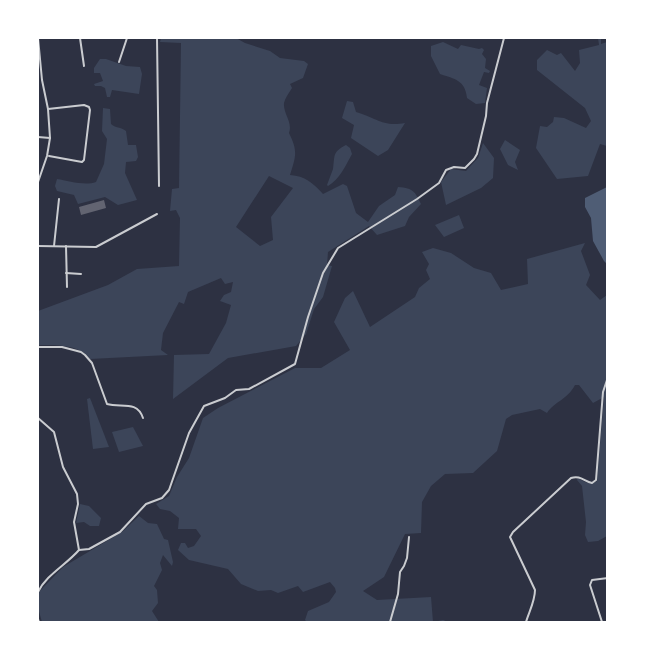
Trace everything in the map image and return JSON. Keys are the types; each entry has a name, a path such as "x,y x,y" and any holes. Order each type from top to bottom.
{"street":[{"path":"38,38 50,138 47,156 38,182"},
{"path":"80,38 84,66"},
{"path":"119,62 127,38"},
{"path":"157,38 159,186"},
{"path":"38,592 54,572 79,550 89,549 120,532 146,504 162,498 169,490 189,433 204,406 225,398 236,390 250,389 293,366 296,362 323,273 333,254 344,243 417,199 438,183 446,170 454,167 465,168 477,154 486,116 487,103 504,38"},
{"path":"47,156 82,162 84,160 90,110 89,107 84,106 48,109"},
{"path":"38,137 50,138"},
{"path":"54,246 59,198"},
{"path":"38,246 96,247 157,214"},
{"path":"66,246 67,287"},
{"path":"66,273 81,274"},
{"path":"38,347 62,347 83,353 92,363 104,401 107,404 135,407 140,411 143,418"},
{"path":"526,622 530,606 535,597 535,590 510,537 513,532 571,478 576,476 592,482 596,480 603,392 608,377"},
{"path":"38,418 54,432 63,467 77,494 78,504 74,522 79,550"},
{"path":"390,622 398,594 400,572 407,558 410,537"},
{"path":"602,622 590,585 592,580 608,578"}],"shaded area":[{"path":"161,38 236,38 270,51 280,58 304,61 308,64 303,78 290,84 292,88 284,103 290,125 289,133 295,149 295,158 290,175 308,181 323,194 343,184 347,186 356,213 368,222 379,206 395,195 398,187 413,191 421,204 409,217 405,226 377,235 369,226 328,252 327,265 332,266 323,297 314,309 306,334 296,346 228,358 173,399 174,355 209,354 226,323 231,305 220,301 224,295 231,292 233,282 225,284 221,278 188,292 184,304 179,302 163,333 161,350 168,355 90,359 80,350 73,348 59,345 38,345 38,311 108,285 137,269 179,266 180,218 176,210 170,211 172,189 179,188 181,43 160,42","holes":["269,176 293,188 271,217 273,240 260,246 236,227"]},
{"path":"598,38 601,38 601,44 607,42 607,146 600,144 588,176 557,179 536,148 540,126 547,127 553,122 554,117 564,118 586,128 591,121 585,108 537,70 537,60 547,50 557,55 561,53 575,71 580,63 579,50 599,45"},
{"path":"443,42 458,49 461,45 482,48 484,50 482,54 486,59 485,68 490,71 489,73 484,72 479,85 487,88 485,103 476,104 467,98 462,84 440,74 431,56 431,46"},
{"path":"100,59 106,59 126,66 140,67 142,74 139,94 112,90 110,97 107,97 105,88 95,86 94,84 103,81 100,73 94,73 94,68"},
{"path":"347,101 353,102 356,112 385,123 405,123 388,150 378,156 351,138 354,125 342,118"},
{"path":"103,108 110,109 111,124 126,131 128,145 136,145 138,157 136,161 126,162 125,173 137,200 118,205 105,197 78,204 74,195 57,191 55,186 57,179 82,183 96,182 104,164 107,139 102,131"},
{"path":"505,140 520,150 515,162 518,170 508,165 500,149"},
{"path":"483,143 494,158 493,178 481,188 446,205 441,182 451,169 466,171 478,158"},
{"path":"346,145 350,148 352,154 339,176 328,186 336,152"},
{"path":"607,187 607,264 593,241 591,218 585,207 585,198"},
{"path":"459,215 464,228 444,237 435,225"},
{"path":"585,243 581,251 590,275 586,285 600,300 607,295 607,536 598,541 588,542 585,535 586,522 582,486 577,480 578,478 590,483 597,481 604,397 593,403 579,385 575,385 547,413 540,409 512,415 506,419 497,451 473,473 445,474 431,486 422,502 421,533 405,534 384,577 363,591 377,600 431,597 433,622 307,622 305,620 308,611 329,602 336,592 330,582 303,592 298,586 278,593 271,590 258,591 241,584 228,569 189,560 178,550 181,543 185,543 188,548 194,546 201,536 196,529 178,529 179,518 170,511 160,509 156,504 169,496 177,477 189,458 203,418 218,408 295,368 321,368 350,350 334,322 345,298 353,291 370,327 415,297 419,288 430,279 426,270 429,264 422,252 433,248 451,253 474,268 491,273 501,290 528,284 527,259"},
{"path":"90,398 109,447 93,449 87,399"},
{"path":"133,427 143,446 119,452 112,432"},
{"path":"80,504 89,506 101,518 99,526 90,526 84,522 76,523"},
{"path":"139,516 148,523 157,524 164,539 168,540 173,562 172,566 163,555 160,563 162,570 154,586 157,590 158,603 152,611 159,622 42,622 38,608 39,592 63,567 122,532"}],"building":[{"path":"104,200 106,208 81,215 79,207"}]}
